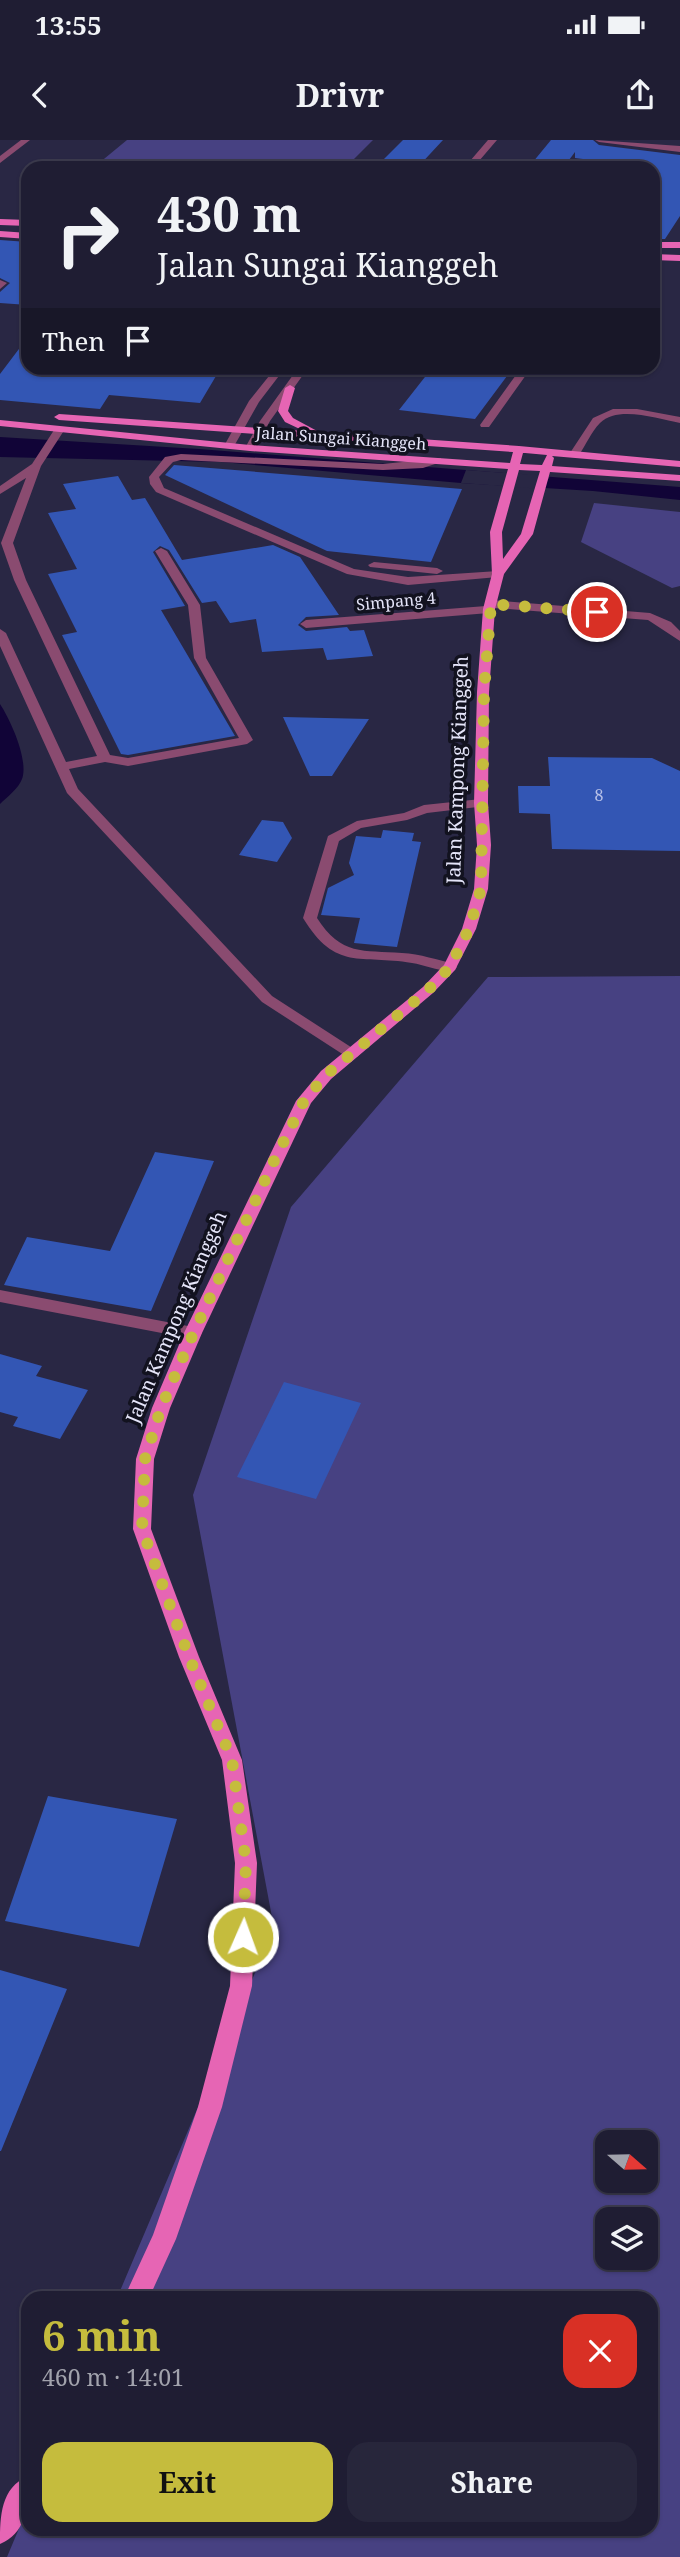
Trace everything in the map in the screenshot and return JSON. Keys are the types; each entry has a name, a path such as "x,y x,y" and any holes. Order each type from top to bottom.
{"main road":[{"path":"0,222 21,223"},
{"path":"0,234 21,236"},
{"path":"660,245 680,245"},
{"path":"660,257 680,258"},
{"path":"290,388 283,411 289,421 299,427 342,439"},
{"name":"Jalan Sungai Kianggeh","path":"0,412 342,439 575,453 680,464"},
{"name":"Jalan Sungai Kianggeh","path":"0,424 58,433 459,461 546,471 602,471 680,478"},
{"name":"Jalan Kampong Kianggeh","path":"139,2291 163,2239 209,2106 241,1986 246,1863 232,1760 189,1657 142,1529 145,1459 161,1408 193,1334 304,1101 326,1075 428,990 450,967 469,929 481,889 484,845 481,803 484,692 490,606 498,574 496,532 519,449"},
{"name":"Jalan Kampong Kianggeh","path":"498,574 527,534 551,452"},
{"path":"459,461 492,471 508,490"},
{"path":"540,493 558,476 602,471"},
{"path":"0,2530 21,2499"}],"street":[{"path":"1,157 26,140"},
{"path":"474,161 493,140"},
{"path":"599,140 680,149"},
{"path":"229,446 254,401 273,375"},
{"path":"250,448 298,375"},
{"path":"485,425 521,375"},
{"path":"575,453 597,420 609,413 627,412 680,420"},
{"path":"58,433 36,466 7,543 20,580 105,758"},
{"path":"437,460 424,465 383,467 181,457 169,459 157,470 155,484 160,490 325,562 392,566 460,575 498,574"},
{"path":"0,491 36,466"},
{"path":"61,767 105,758 128,762 247,740 200,658 194,605 161,551"},
{"path":"490,606 650,617 667,625 680,637"},
{"name":"Simpang 4","path":"306,624 490,606"},
{"path":"0,633 72,790 267,999 352,1054"},
{"path":"450,967 400,957 389,959 341,952 316,930 310,918 332,839 357,825 407,816 424,808 481,803"},
{"path":"0,1296 193,1334"}],"shaded area":[{"path":"127,140 373,140 352,161 102,161"},
{"path":"0,437 199,449 680,487 680,500 221,462 0,457"},
{"path":"594,503 680,512 680,586 672,588 581,542"},
{"path":"0,704 21,751 23,771 18,786 0,804"},
{"path":"680,976 680,2557 7,2557 21,2524 21,2536 658,2536 658,2291 120,2291 274,1928 193,1495 291,1207 488,977"}],"pier":[{"path":"466,470 550,476 543,489 461,483"}],"building":[{"path":"403,140 443,140 424,161 382,161"},
{"path":"551,140 593,140 599,145 680,155 680,216 665,239 660,239 660,161 598,161 575,158 575,152 568,161 534,161"},
{"path":"0,240 21,242 21,304 0,303 0,292 10,283 0,278"},
{"path":"21,346 21,375 216,376 200,403 109,395 100,409 0,400 0,374"},
{"path":"426,375 508,375 475,419 399,410"},
{"path":"174,465 462,489 431,562 327,551 165,475"},
{"path":"118,476 132,500 145,498 182,560 273,545 300,557 339,615 306,617 298,625 306,631 347,627 350,631 364,630 373,656 327,660 323,648 262,652 256,619 230,623 216,601 202,603 169,550 160,546 153,552 185,606 161,610 235,736 121,754 62,635 77,632 48,574 77,569 48,513 76,509 63,484"},
{"path":"283,717 369,719 332,776 310,776"},
{"path":"548,757 652,758 680,771 680,851 552,849 550,814 519,813 518,786 550,786"},
{"path":"262,820 283,822 292,838 277,862 239,855"},
{"path":"383,830 414,833 412,841 421,842 397,947 354,943 360,918 321,915 328,888 354,875 349,863 356,836 381,838"},
{"path":"155,1152 214,1161 151,1311 4,1285 27,1237 110,1251"},
{"path":"0,1354 42,1366 36,1376 88,1390 60,1439 13,1426 18,1417 0,1412"},
{"path":"284,1382 361,1403 316,1499 237,1477"},
{"path":"48,1796 177,1819 139,1947 5,1921"},
{"path":"0,1970 67,1989 1,2151 0,2151"}],"route":[{"path":"243,1937 246,1863 232,1760 189,1657 142,1529 145,1459 161,1408 193,1334 304,1101 326,1075 428,990 450,967 469,929 481,889 484,845 481,803 484,692 491,604 597,612"}]}
